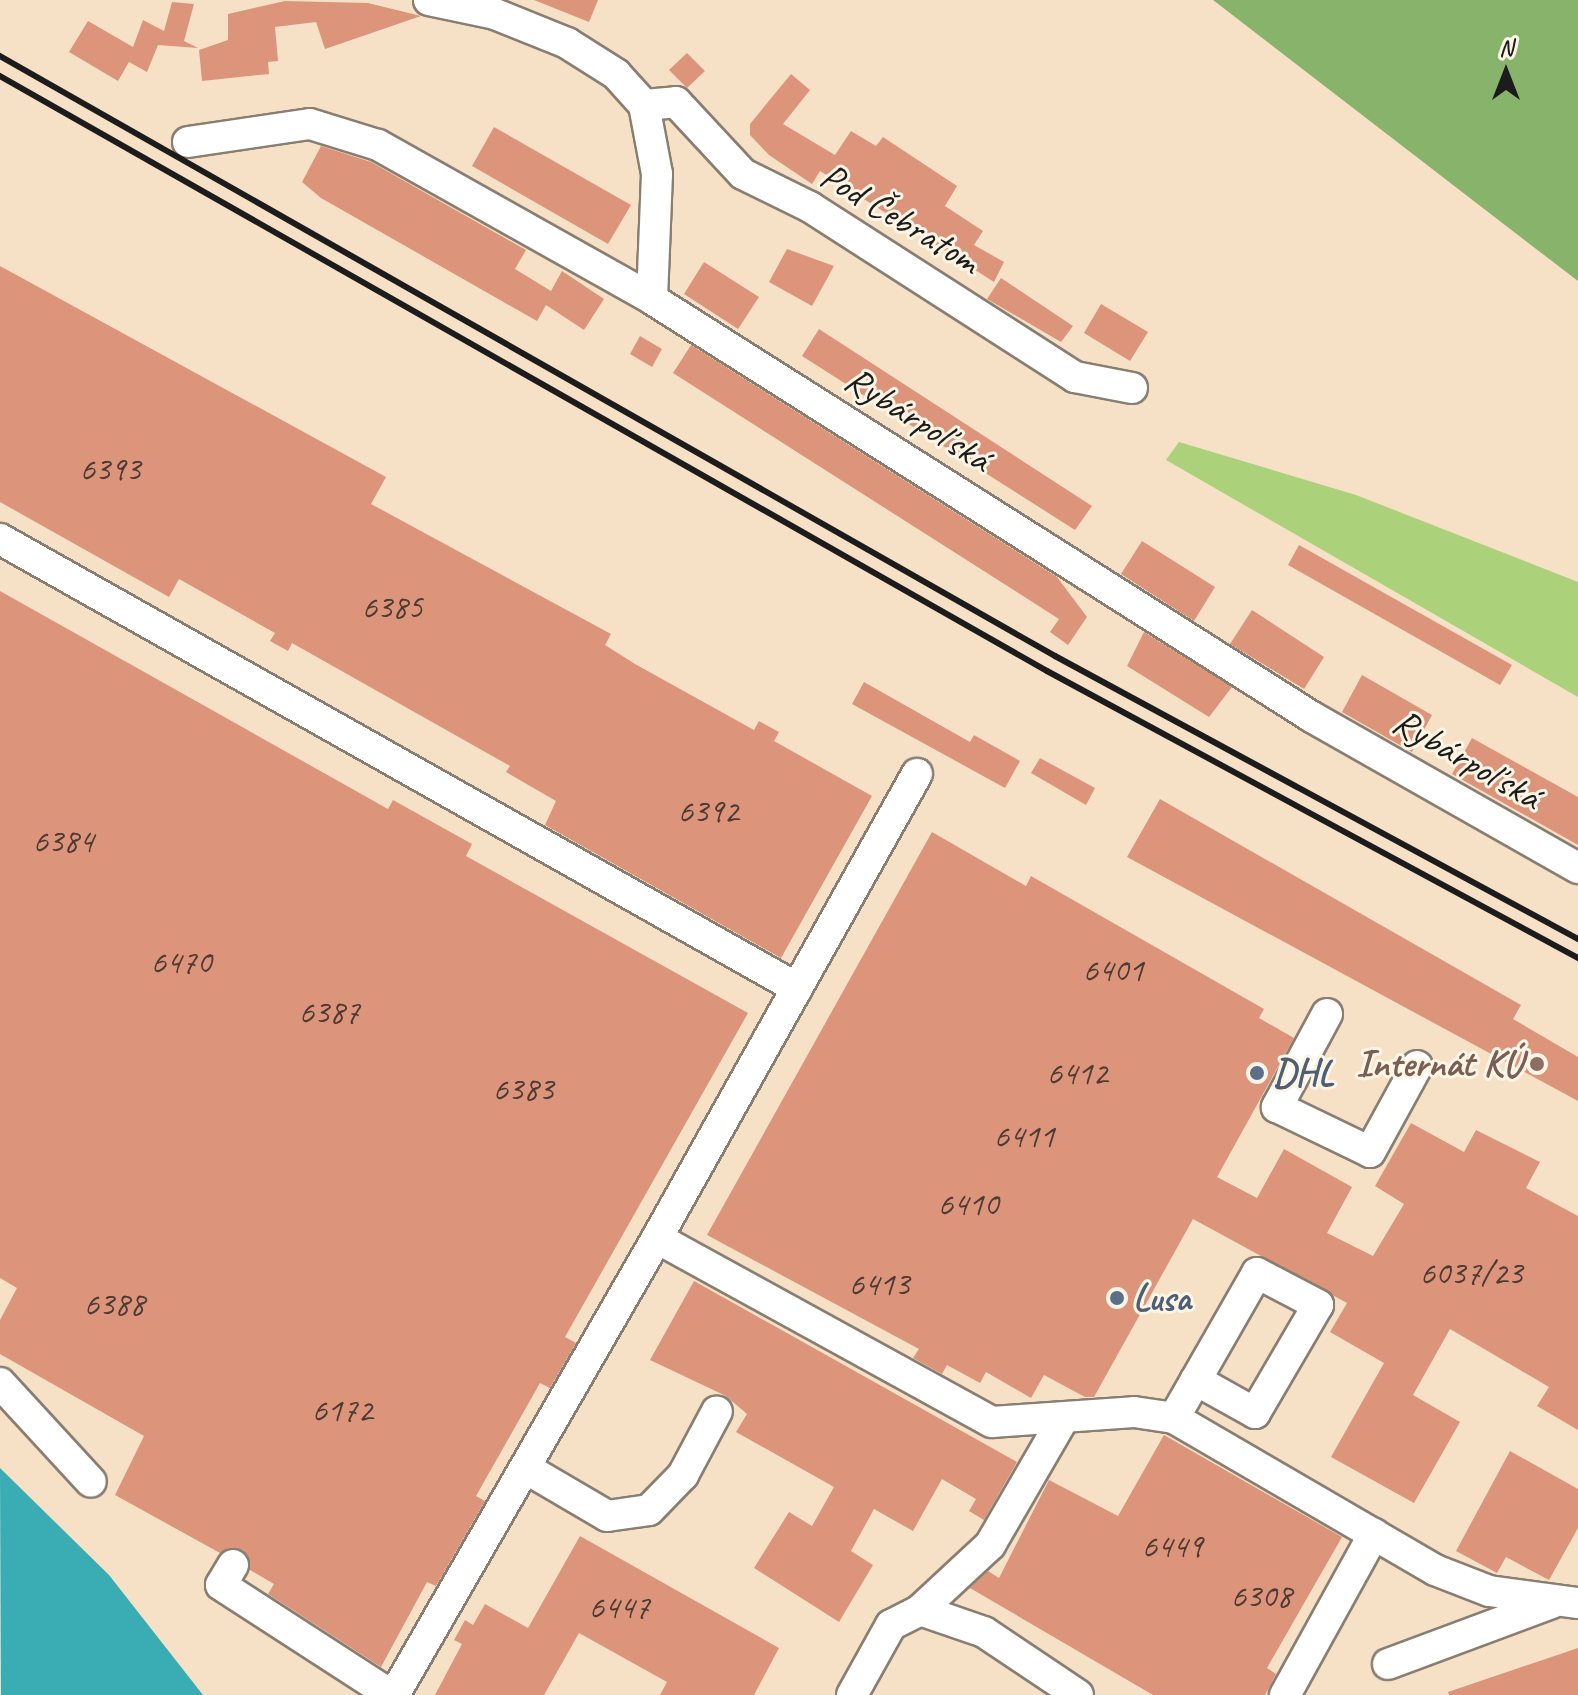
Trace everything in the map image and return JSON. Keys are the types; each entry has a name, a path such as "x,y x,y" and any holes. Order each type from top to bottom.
{"street":[{"path":"429,0 495,14 567,43 616,74 644,105 657,174 652,299"},
{"name":"Pod Čebratom","path":"644,105 676,102 743,174 810,207 1075,377 1132,388"},
{"name":"Rybárpoľská","path":"188,142 273,125 342,131 652,299 1312,717 1578,868"},
{"path":"0,539 797,988"},
{"path":"233,1565 221,1585 392,1695 527,1469 917,774"},
{"path":"1327,1014 1277,1107 1370,1152 1417,1066"},
{"path":"657,1238 944,1402 992,1422 1134,1412 1174,1418 1374,1534 1489,1591 1566,1603"},
{"path":"1174,1418 1257,1273 1318,1305 1255,1413 1196,1380"},
{"path":"0,1383 91,1482"},
{"path":"527,1469 607,1516 649,1510 683,1475 717,1411"},
{"path":"852,1695 891,1625 920,1610 990,1545 1063,1419"},
{"path":"1285,1695 1374,1534"},
{"path":"1388,1664 1566,1603"},
{"path":"920,1610 984,1632 1078,1695"}],"green space":[{"path":"1213,0 1578,0 1578,281 1514,232"},
{"path":"1179,442 1356,495 1578,582 1578,697 1166,460"}],"water":[{"path":"0,1468 109,1575 203,1695 1,1695"}],"building":[{"path":"534,0 598,0 589,22"},
{"path":"285,1 368,3 421,16 325,49 316,22 275,27 278,61 268,62 269,74 202,81 199,50 228,40 228,14"},
{"path":"172,2 194,4 184,41 198,48 158,45 147,72 129,62 118,81 69,52 88,21 133,47 143,20 164,31"},
{"path":"687,53 705,71 687,88 669,70"},
{"path":"791,74 810,90 783,124 835,155 851,131 876,146 883,137 957,186 945,206 983,231 974,245 1004,262 994,282 820,171 812,184 769,155 750,135 750,124"},
{"path":"494,127 631,205 608,244 472,166"},
{"path":"321,146 371,162 526,250 515,269 551,291 562,271 604,299 584,330 546,305 537,321 321,198 302,182"},
{"path":"787,249 834,266 812,306 769,282"},
{"path":"704,262 759,297 738,329 684,294"},
{"path":"0,266 386,477 371,504 611,634 605,645 635,664 754,730 759,721 779,732 774,741 872,796 781,958 545,825 556,801 506,772 510,766 292,643 288,651 270,641 275,633 179,579 169,597 0,502"},
{"path":"1001,278 1073,326 1061,342 987,299"},
{"path":"1101,304 1148,332 1130,361 1084,333"},
{"path":"819,329 1092,506 1075,530 802,356"},
{"path":"640,336 662,349 652,367 630,354"},
{"path":"691,345 1057,577 1087,617 1068,645 1050,632 1059,619 673,373"},
{"path":"1142,541 1215,587 1194,621 1121,574"},
{"path":"1299,545 1512,665 1500,685 1288,565"},
{"path":"0,591 388,809 393,800 472,844 466,856 748,1013 565,1337 576,1343 550,1388 540,1383 476,1496 485,1501 436,1586 427,1582 381,1667 268,1594 274,1584 250,1570 243,1550 220,1553 115,1495 144,1436 0,1354 0,1320 17,1288 0,1278"},
{"path":"1252,610 1324,657 1304,689 1230,644"},
{"path":"1144,632 1232,687 1209,717 1127,666"},
{"path":"1362,675 1432,715 1412,752 1342,712"},
{"path":"864,682 970,742 974,735 1020,761 1005,788 852,704"},
{"path":"1472,738 1578,797 1578,845 1452,774"},
{"path":"1040,758 1095,788 1086,805 1031,773"},
{"path":"1160,799 1521,1005 1513,1019 1578,1057 1578,1101 1127,857"},
{"path":"932,832 1026,886 1031,876 1264,1009 1259,1018 1294,1038 1217,1177 1257,1198 1284,1149 1352,1187 1327,1233 1373,1256 1404,1204 1375,1186 1411,1123 1464,1152 1476,1130 1540,1162 1526,1188 1578,1216 1578,1430 1537,1406 1549,1387 1450,1329 1413,1395 1460,1422 1414,1503 1331,1457 1384,1363 1330,1332 1347,1303 1193,1219 1094,1397 1085,1397 1044,1375 1031,1398 986,1372 980,1383 947,1365 942,1374 913,1358 919,1349 707,1235"},
{"path":"694,1281 1017,1462 984,1520 969,1511 976,1499 942,1479 913,1531 874,1509 851,1551 873,1565 839,1622 754,1568 789,1512 812,1526 834,1487 736,1432 747,1414 726,1396 650,1360"},
{"path":"1164,1435 1342,1537 1267,1668 1276,1674 1265,1695 1153,1695 970,1588 988,1571 999,1578 1049,1480 1118,1516"},
{"path":"1510,1451 1578,1489 1578,1528 1549,1580 1506,1557 1497,1573 1456,1551"},
{"path":"580,1536 779,1648 754,1695 660,1695 667,1682 579,1633 544,1695 435,1695 462,1644 454,1640 465,1620 473,1625 485,1604 528,1628"},
{"path":"1578,1648 1578,1695 1449,1695 1448,1692"}],"railway":[{"path":"0,56 1055,656 1578,939"},
{"path":"0,76 1047,671 1578,958"}],"place":[{"name":"Internát KÚ","path":"1537,1064"},
{"name":"DHL","path":"1257,1073"},
{"name":"Lusa","path":"1117,1298"}]}
